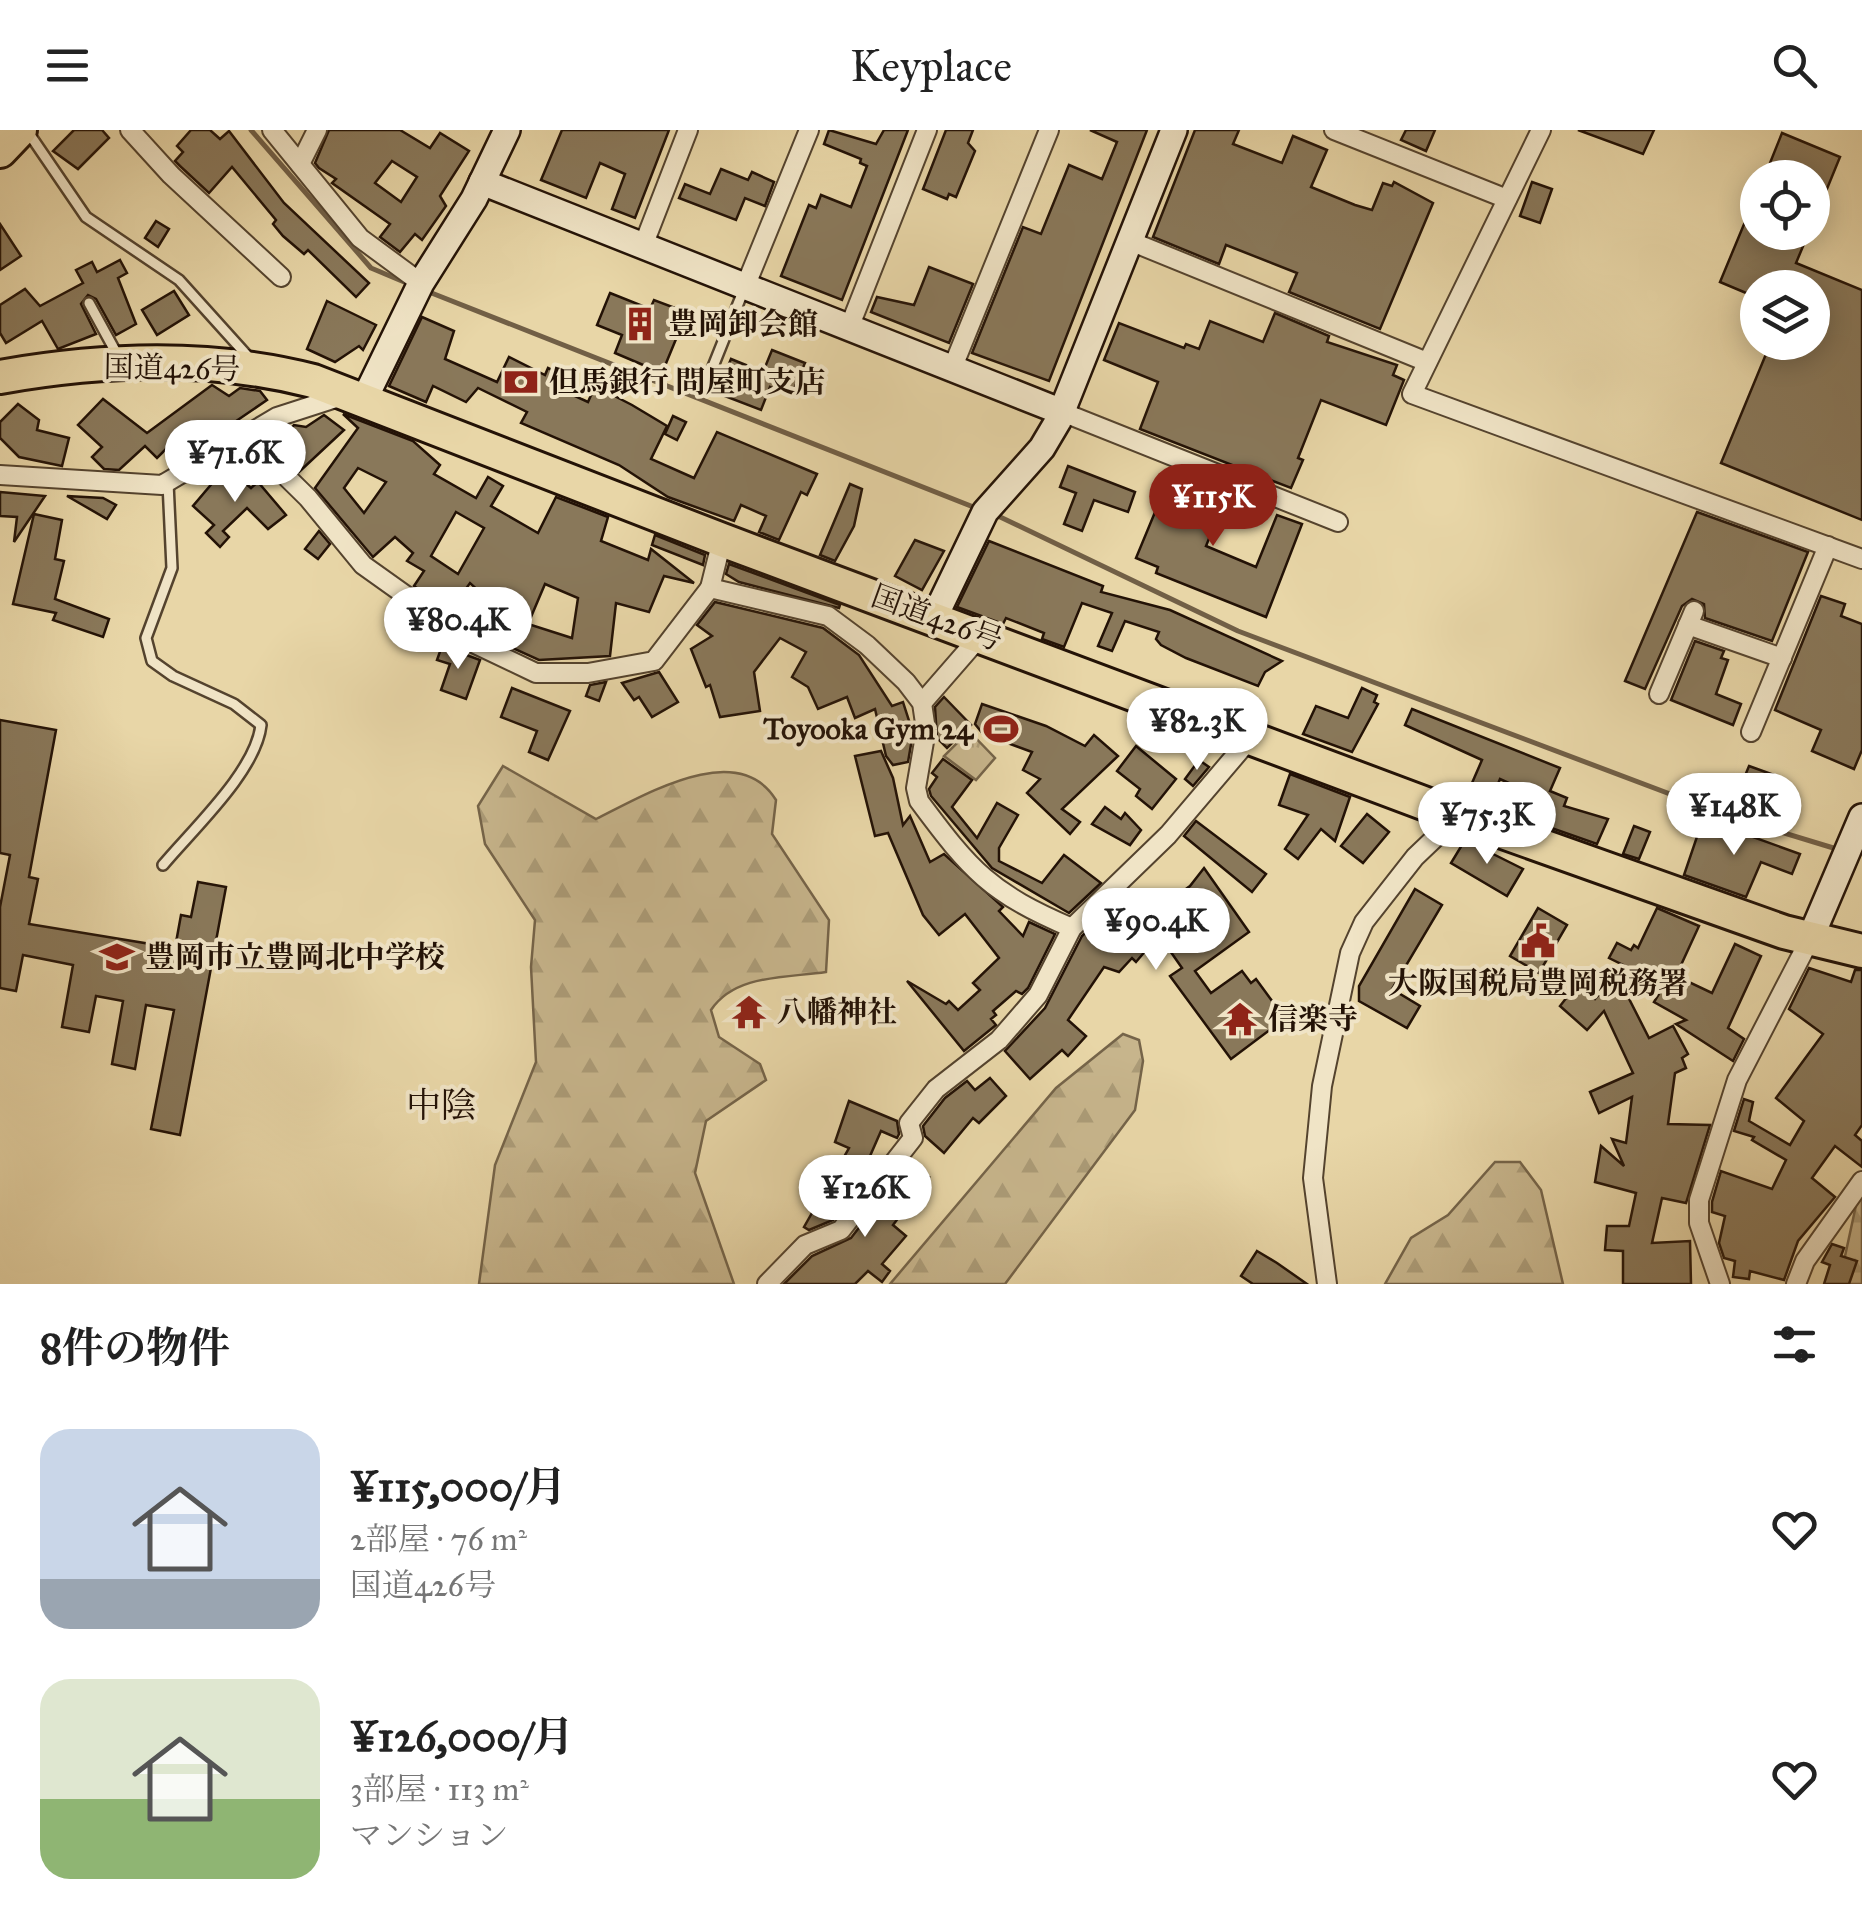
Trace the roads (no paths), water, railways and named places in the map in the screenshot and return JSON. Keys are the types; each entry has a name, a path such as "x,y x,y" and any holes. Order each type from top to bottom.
{"highway":[{"path":"0,151 23,130"},
{"name":"国道426号","path":"0,377 122,364 260,370 358,395 722,540 1253,735 1458,816 1810,939 1862,950"}],"street":[{"path":"130,130 171,175 281,277"},
{"path":"272,130 360,238 421,282"},
{"path":"300,164 318,130"},
{"path":"4,471 145,486 168,483 290,410 358,395 482,182 507,130"},
{"path":"642,246 688,130"},
{"path":"745,287 809,130"},
{"path":"849,328 927,130"},
{"path":"952,369 1049,130"},
{"path":"934,616 985,512 1042,448 1062,412 1174,130"},
{"path":"1334,130 1507,200"},
{"path":"1541,130 1412,394 1862,558"},
{"path":"482,182 1338,522"},
{"path":"1130,241 1428,362"},
{"path":"244,435 308,498 363,565 472,642 536,672 605,672 654,661 710,588 722,540"},
{"path":"1750,732 1828,546"},
{"path":"710,588 828,616 867,644 922,703 926,730 916,788 919,801 968,867 1026,908 1072,928"},
{"path":"1659,694 1691,618 1782,658"},
{"path":"922,703 982,634"},
{"path":"761,1283 805,1244 841,1230 858,1213 913,1138 910,1123 936,1089 987,1051 1038,996 1072,928 1168,835 1253,735"},
{"path":"1327,1284 1313,1178 1322,1086 1350,953 1364,922 1415,857 1458,816"},
{"path":"1720,1284 1699,1223 1699,1200 1738,1080 1810,939 1853,838"},
{"path":"1796,1284 1806,1261 1862,1181"}],"lane":[{"path":"23,130 86,218 179,280 260,370"},
{"path":"706,384 745,287"},
{"path":"90,303 122,364"},
{"path":"163,864 238,775 259,742 261,725 234,704 173,676 152,661 146,638 172,568 168,483"}],"waterway":[{"path":"251,130 371,268 409,284"},
{"path":"424,290 976,508"},
{"path":"996,515 1238,631 1731,817 1840,850"}],"place":[{"name":"豊岡卸会館","path":"640,324"},
{"name":"但馬銀行 問屋町支店","path":"521,382"},
{"name":"Toyooka Gym 24","path":"1001,729"},
{"name":"大阪国税局豊岡税務署","path":"1538,941"},
{"name":"豊岡市立豊岡北中学校","path":"117,957"},
{"name":"八幡神社","path":"749,1012"},
{"name":"信楽寺","path":"1240,1019"}],"district":[{"name":"中陰","path":"441,1105"}]}
